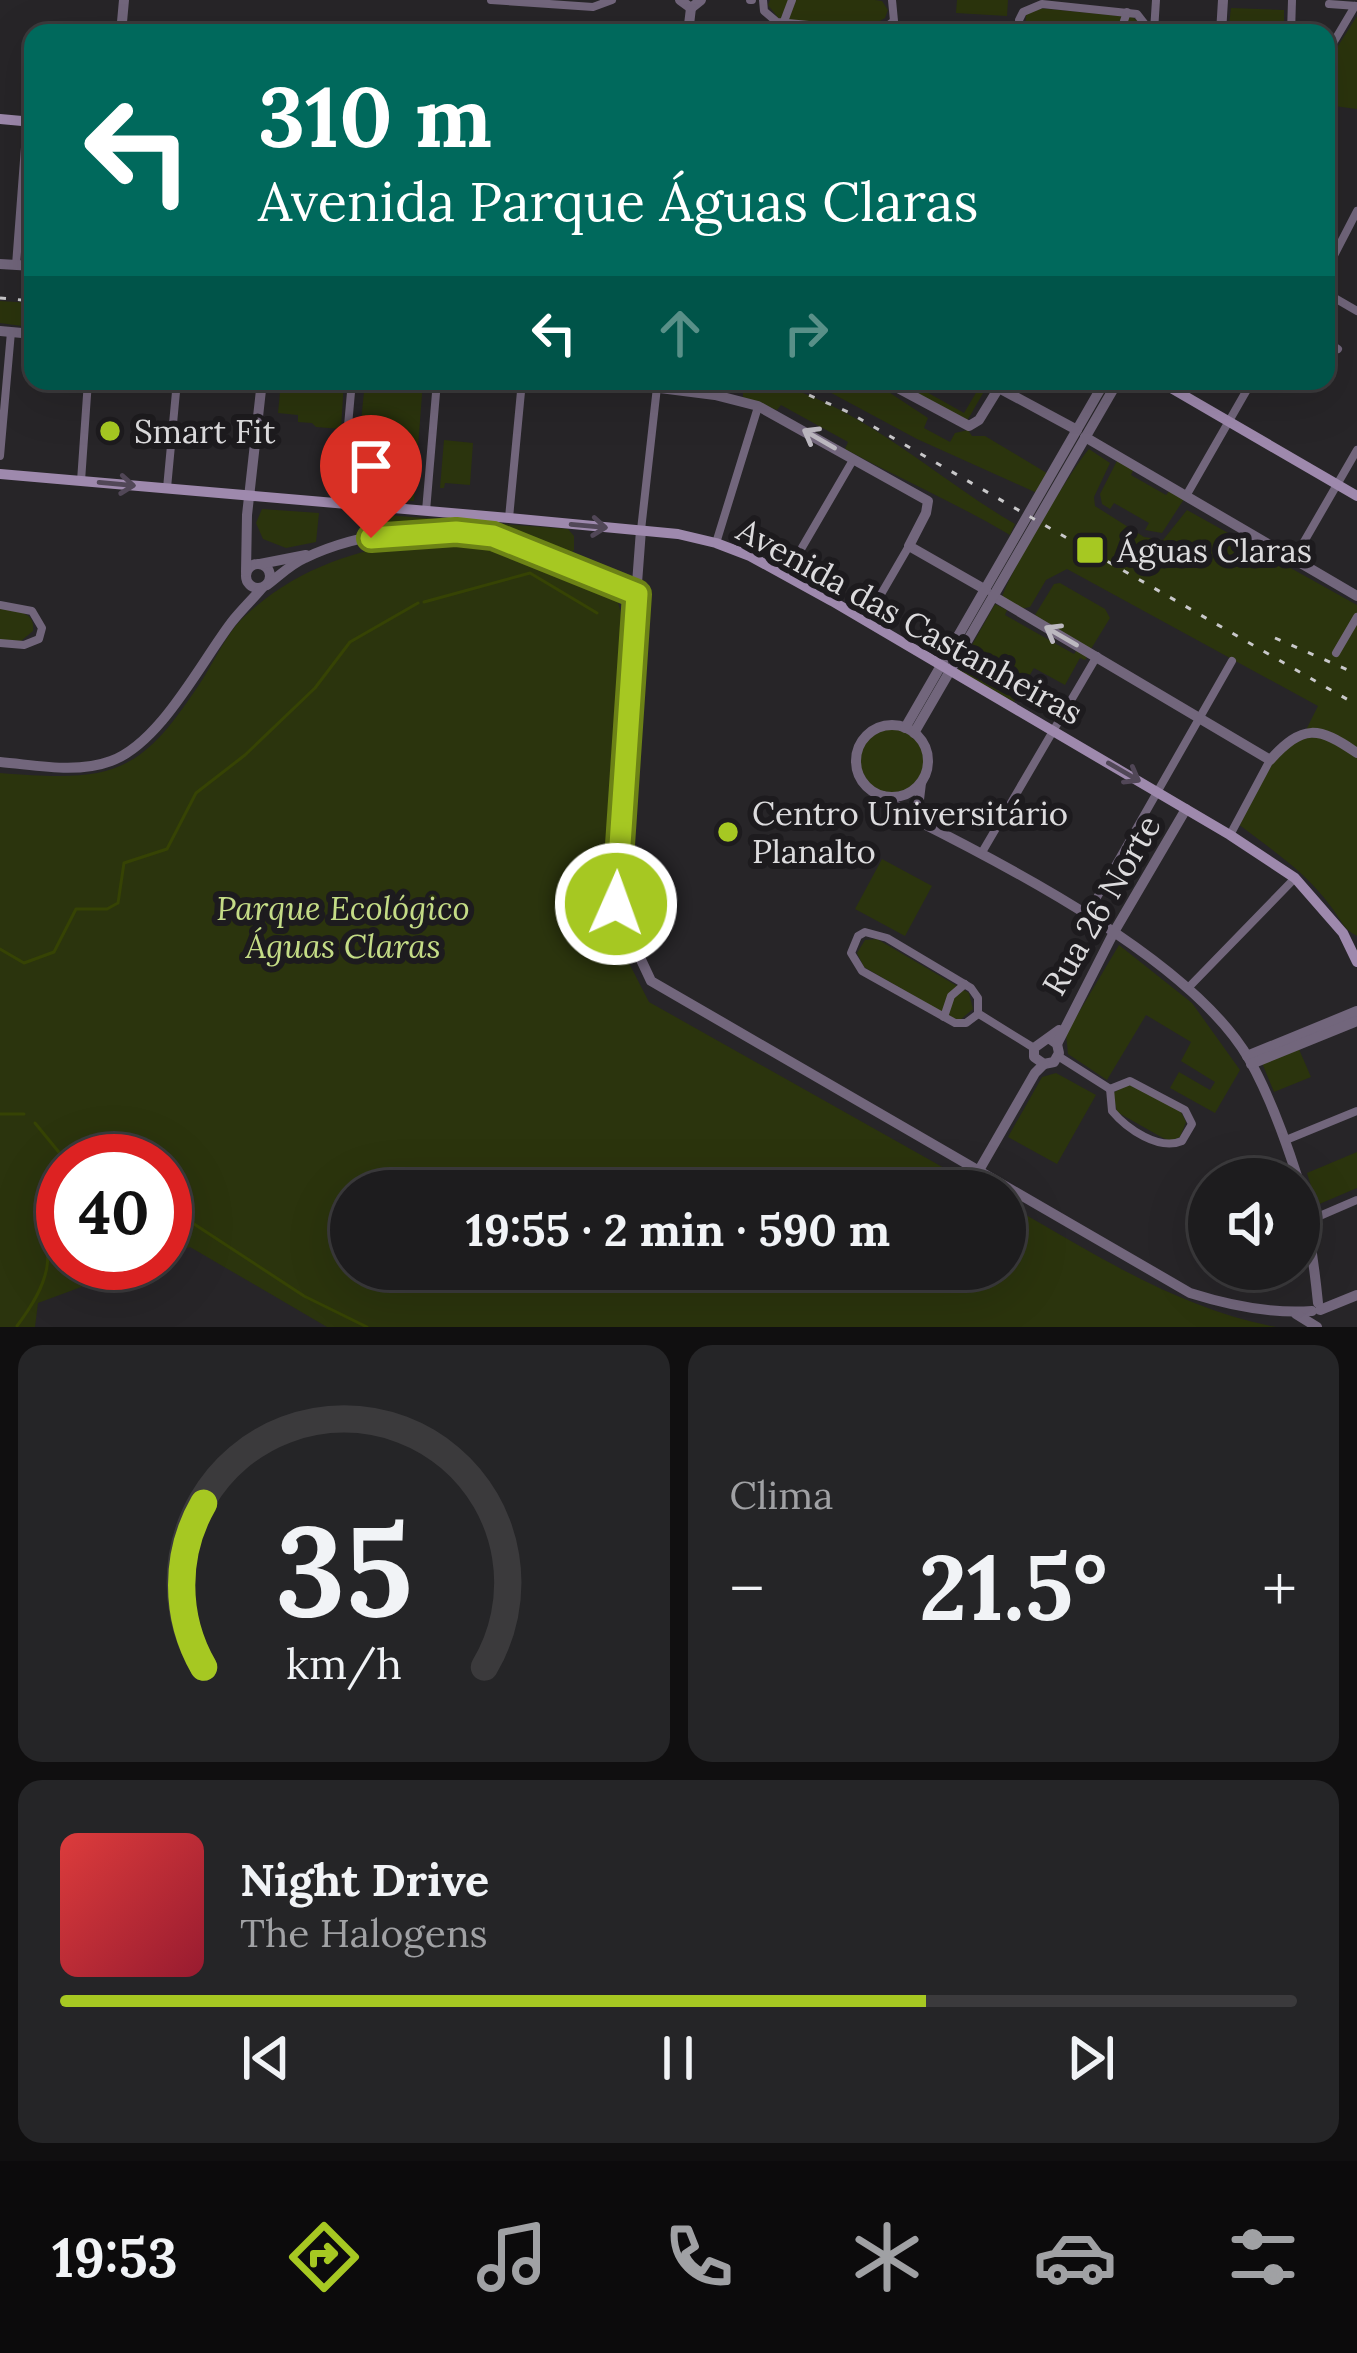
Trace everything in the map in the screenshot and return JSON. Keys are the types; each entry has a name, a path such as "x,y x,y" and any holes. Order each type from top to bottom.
{"main road":[{"path":"1175,390 1357,496"},
{"name":"Avenida das Castanheiras","path":"0,474 641,530 716,543 866,620 1230,835 1295,878 1343,934 1357,962"}],"street":[{"path":"491,0 605,6 612,0"},
{"path":"751,0 783,24 792,0"},
{"path":"1020,24 1023,12 1042,2 1127,12 1147,24"},
{"path":"1329,4 1356,6 1335,40"},
{"path":"1123,24 1127,12"},
{"path":"16,265 24,183"},
{"path":"1335,254 1357,211"},
{"path":"0,264 24,265"},
{"path":"0,456 6,332"},
{"path":"81,481 87,390"},
{"path":"167,488 176,390"},
{"path":"234,619 246,576 264,390"},
{"path":"341,504 351,390"},
{"path":"426,511 435,390"},
{"path":"509,518 521,390"},
{"path":"658,390 641,530 614,890 620,915 651,981 975,1170"},
{"path":"678,390 758,406 921,496 928,507 866,620"},
{"path":"903,390 969,426 979,420 997,390"},
{"path":"1011,390 1357,596"},
{"path":"909,731 1081,433 1101,390"},
{"path":"1081,433 1112,390"},
{"path":"1186,496 1247,390"},
{"path":"716,543 758,406"},
{"path":"1294,559 1357,450"},
{"path":"786,575 854,458"},
{"path":"0,762 72,768 122,756 154,728 264,586 299,560 371,538 412,532 473,533 509,541 637,594"},
{"path":"246,540 270,574 264,586"},
{"path":"909,546 1270,760"},
{"path":"246,576 267,560 315,554"},
{"path":"246,576 250,586 264,586"},
{"path":"0,605 32,610 42,628 39,639 29,644 0,643"},
{"path":"1336,653 1357,616"},
{"path":"980,855 1097,656"},
{"path":"1086,916 1232,661"},
{"path":"923,823 918,808 928,761 921,739 909,731 882,726 863,739 858,749 856,761 863,783 923,823 1114,932 1189,987 1249,1060 1291,1158"},
{"path":"1230,835 1270,760 1294,737 1324,733 1357,753"},
{"path":"883,796 897,797 921,783"},
{"name":"Rua 26 Norte","path":"979,1170 1186,808"},
{"path":"1189,987 1295,878"},
{"path":"878,934 965,984 978,998 979,1014 961,1024 856,966 851,953 857,936 878,934"},
{"path":"944,1017 951,996 965,984"},
{"path":"1249,1060 1357,1011"},
{"path":"979,1014 1110,1089"},
{"path":"1249,1060 1357,1021"},
{"path":"1130,1081 1185,1110 1192,1124 1189,1135 1174,1145 1162,1144 1131,1127 1112,1112 1110,1089 1130,1081"},
{"path":"1286,1140 1357,1111"},
{"path":"1026,1199 1190,1293 1225,1304 1282,1313 1319,1327 1316,1290"},
{"path":"1320,1216 1357,1200"},
{"path":"1282,1313 1357,1295"}],"green space":[{"path":"770,0 875,0 888,10 874,24 831,24 780,20 768,5"},
{"path":"957,0 1008,0 1007,16 956,13"},
{"path":"1037,8 1132,17 1142,24 1026,24 1026,15"},
{"path":"1231,8 1284,10 1284,24 1229,24"},
{"path":"1357,16 1357,109 1335,106 1335,51"},
{"path":"0,301 24,302 24,326 0,323"},
{"path":"280,390 343,390 341,429 316,427 298,422 298,415 278,413"},
{"path":"364,390 422,390 414,501 386,499 392,434 360,432"},
{"path":"738,390 793,390 835,407 1015,524 1010,535 845,449 848,442 781,405 777,410 743,397"},
{"path":"826,390 886,390 928,418 924,428 950,442 955,433 968,430 1050,475 1037,493 917,439"},
{"path":"912,390 923,390 964,413 978,390 985,390 967,421"},
{"path":"444,440 473,443 470,485 445,483 440,488"},
{"path":"1089,449 1110,463 1094,497 1095,506 1144,537 1163,540 1187,510 1357,605 1357,936 1300,873 1238,824 1278,753 1304,734 1318,706 1067,569 1046,580 1030,607 1020,609 1002,598 1041,523"},
{"path":"1119,457 1135,466 1131,475 1166,495 1172,488 1186,496 1162,533 1145,530 1149,523 1114,503 1110,509 1102,504 1100,494"},
{"path":"262,509 319,513 316,542 286,548 263,539 256,523"},
{"path":"373,514 568,529 574,536 574,550 566,559 515,538 471,530 371,534"},
{"name":"Parque Ecológico Águas Claras","path":"418,540 472,545 545,568 618,602 624,626 604,900 612,930 649,1002 948,1170 330,1170 330,1290 1026,1290 1026,1215 1170,1293 1276,1327 327,1327 192,1248 192,1134 36,1134 36,1290 73,1290 38,1303 35,1327 0,1327 0,773 71,776 121,766 142,753 182,710 245,616 305,574 370,550"},
{"path":"1054,584 1105,609 1110,618 1091,649 1035,615"},
{"path":"995,604 1007,610 1005,615 1074,654 1077,650 1088,656 1080,658 1065,685 1034,668 1014,702 958,670"},
{"path":"0,609 28,616 33,631 21,641 0,640"},
{"path":"892,727 916,737 926,761 916,785 892,795 868,785 858,761 868,737"},
{"path":"882,859 932,886 905,936 855,909"},
{"path":"877,939 969,993 973,1009 960,1020 952,1018 864,967 857,953 865,940"},
{"path":"1119,945 1192,1003 1240,1070 1215,1113 1170,1088 1179,1072 1210,1090 1215,1082 1181,1061 1191,1042 1146,1015 1107,1080 1068,1054 1066,1034"},
{"path":"1298,1047 1311,1077 1274,1092 1262,1063"},
{"path":"1056,1073 1096,1095 1057,1164 1008,1137 1042,1077"},
{"path":"1130,1083 1181,1112 1186,1122 1180,1137 1163,1138 1117,1112 1113,1093"},
{"path":"1357,1152 1357,1188 1320,1204 1320,1168"}],"waterway":[{"path":"424,602 530,573 597,613"},
{"path":"0,949 24,963 54,952 76,909 107,909 118,903 124,863 167,849 196,793 245,755 315,688 350,642 418,603"},
{"path":"0,1114 24,1114"},
{"path":"35,1123 44,1134"},
{"path":"192,1223 304,1296 367,1327"},
{"path":"17,1326 40,1290"}],"railway":[{"path":"0,298 24,300"},
{"path":"797,390 848,412 1357,705"},
{"path":"1275,638 1357,674"}],"place":[{"name":"Smart Fit","path":"110,431"},
{"name":"Águas Claras","path":"1090,550"},
{"name":"Centro Universitário Planalto","path":"728,832"}],"route":[{"path":"371,538 412,532 493,536 637,594 616,904"}]}
